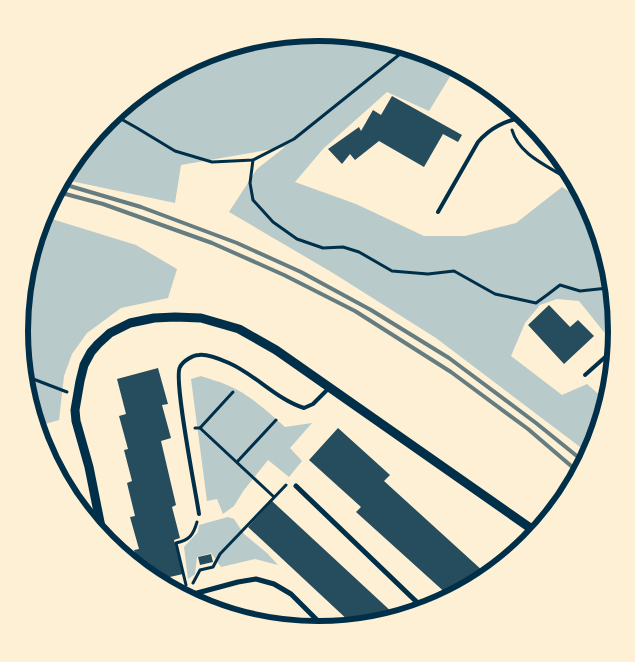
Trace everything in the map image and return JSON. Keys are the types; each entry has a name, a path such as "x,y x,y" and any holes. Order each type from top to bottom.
{"street":[{"path":"100,523 89,466 76,421 77,395 84,365 91,352 110,333 130,323 154,318 175,317 201,318 239,328 276,350 530,528"},
{"path":"296,486 418,603"},
{"path":"195,594 238,582 256,580 274,584 291,594 318,621"}],"lane":[{"path":"438,212 482,137 499,124 515,118"},
{"path":"199,514 181,403 178,372 181,365 188,359 199,355 228,362 245,371 294,405 304,408 313,404 330,388"},
{"path":"586,375 606,356"}],"path":[{"path":"120,118 175,151 212,162 253,160 294,139 401,53"},
{"path":"513,133 515,140 521,148 562,174"},
{"path":"253,160 250,183 253,200 273,222 297,239 323,248 343,247 359,252 392,271 428,274 454,271 495,294 536,303 560,285 580,291 604,288"},
{"path":"31,378 77,395"},
{"path":"185,430 200,428 233,392"},
{"path":"237,462 276,420"},
{"path":"200,428 274,497"},
{"path":"199,514 195,531 187,541 176,544 187,588 192,586 200,570 213,567 220,554 290,480 296,486"}],"shaded area":[{"path":"318,41 355,43 393,51 411,56 452,74 429,111 387,92 323,149 295,182 356,204 424,236 465,236 516,223 562,187 573,194 598,256 605,293 608,337 579,301 557,299 540,305 525,323 511,356 562,395 587,384 600,396 582,449 436,338 333,273 229,212 257,169 285,147 181,165 175,203 69,181 87,154 126,113 156,90 189,71 224,56 242,51 280,43"},
{"path":"51,219 136,245 177,269 168,298 121,308 87,333 72,354 64,376 59,420 43,425 33,388 28,350 28,312 33,274 37,256"},
{"path":"201,376 243,393 258,403 285,427 312,423 290,448 302,461 289,477 268,460 234,506 223,514 217,499 207,501 191,379"},
{"path":"228,517 234,519 244,534 278,565 255,559 221,567 211,553 197,557 195,574 188,579 184,547 198,532 199,525"}],"building":[{"path":"392,96 462,135 458,142 443,134 424,167 379,141 355,160 350,154 342,164 328,149 359,127 361,131 373,110 381,115"},
{"path":"549,305 570,327 578,320 594,336 564,364 528,325"},
{"path":"158,368 168,404 162,405 171,438 161,441 176,505 172,507 180,538 174,540 183,574 166,578 136,557 134,550 139,549 130,517 135,516 127,483 132,481 124,450 128,449 119,416 126,414 117,379"},
{"path":"338,428 390,475 384,481 482,570 444,592 356,512 361,507 309,460"},
{"path":"272,501 391,611 347,619 248,527"},
{"path":"211,554 213,562 200,565 198,557"}],"railway":[{"path":"67,185 141,207 237,243 301,272 371,310 449,358 579,457"},
{"path":"62,193 103,204 212,243 284,275 355,311 451,372 528,429 573,468"}]}
